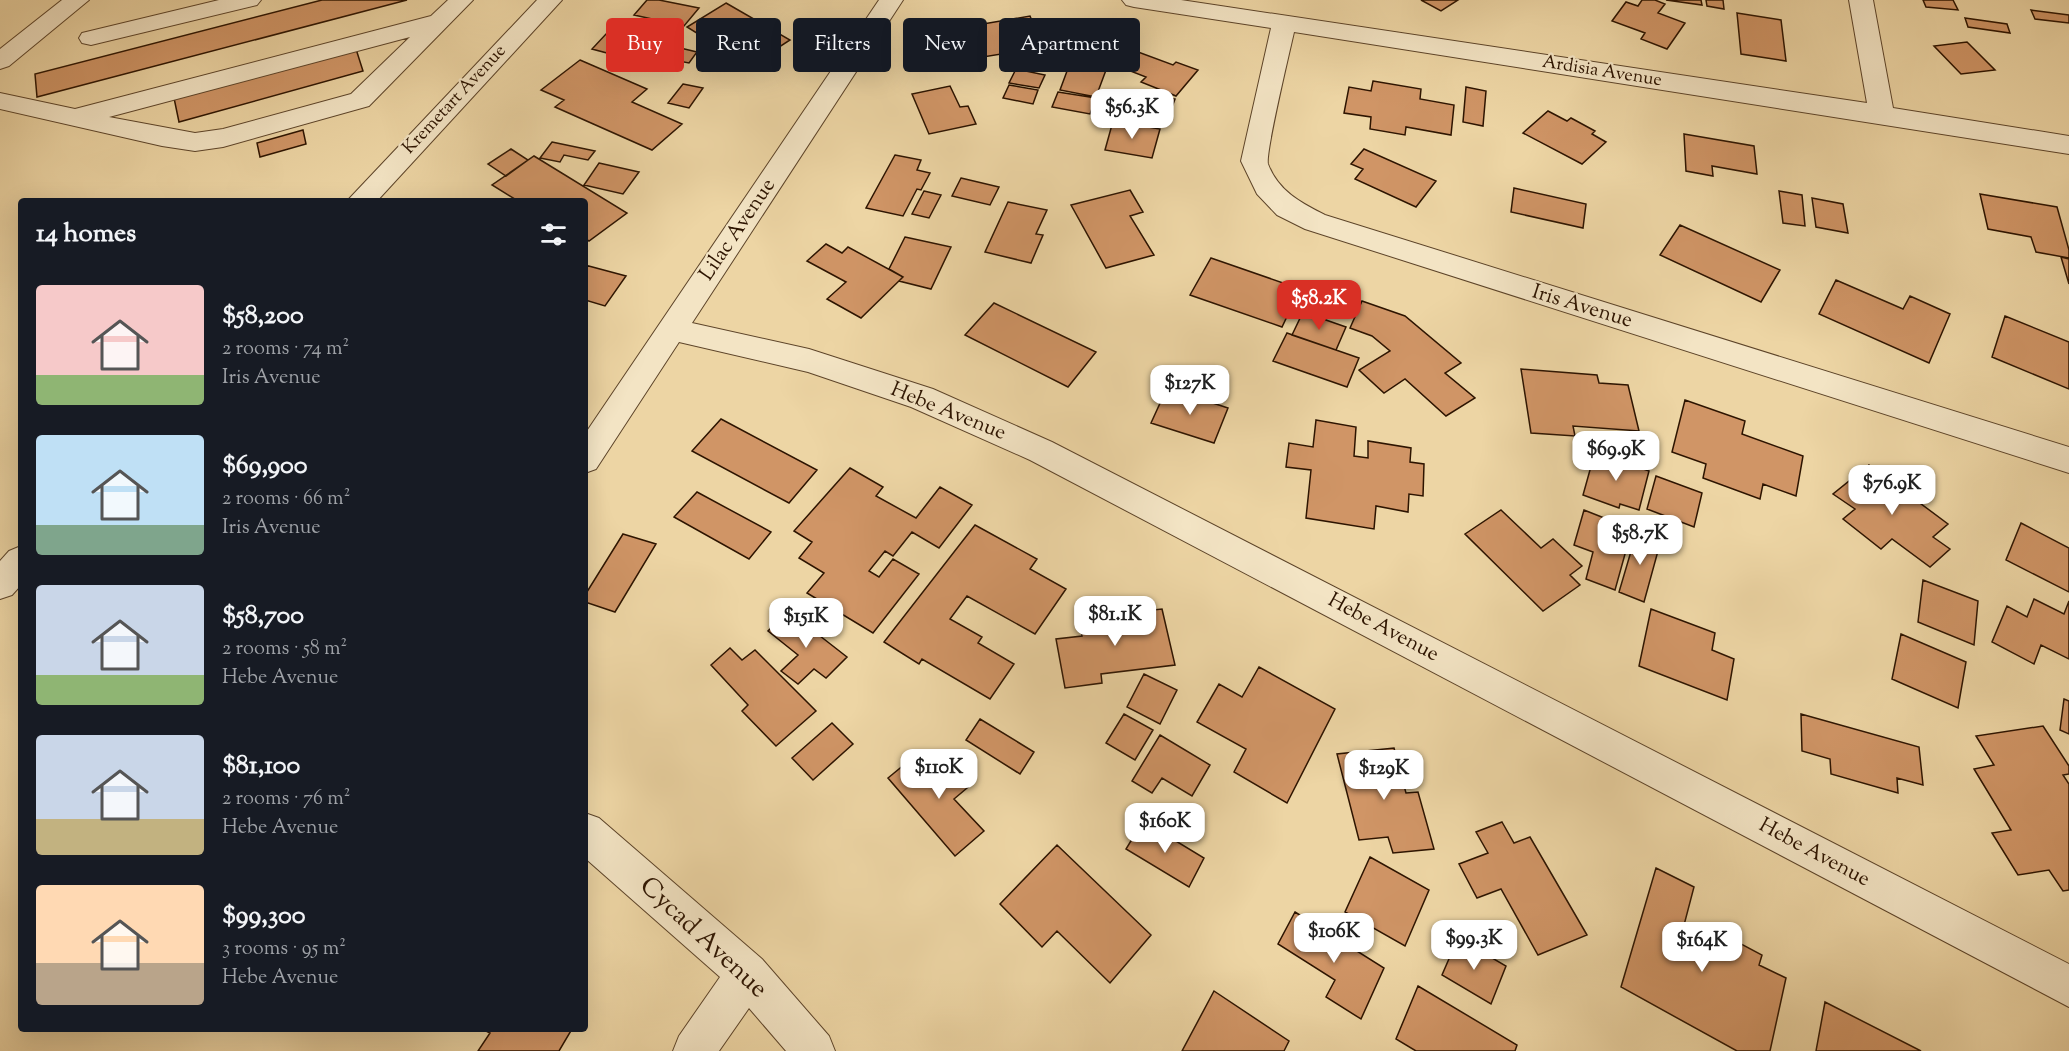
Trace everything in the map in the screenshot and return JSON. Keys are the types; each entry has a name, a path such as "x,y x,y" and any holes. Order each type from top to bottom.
{"street":[{"path":"0,61 77,0"},
{"path":"91,38 249,0"},
{"path":"0,101 195,142 223,138 360,100 461,0"},
{"name":"Kremetart Avenue","path":"364,198 550,0"},
{"name":"Lilac Avenue","path":"588,455 891,0"},
{"name":"Ardisia Avenue","path":"1134,0 1881,114 2069,145"},
{"path":"1862,0 1881,114"},
{"path":"76,117 440,21"},
{"name":"Iris Avenue","path":"1284,24 1254,161 1266,187 1287,208 1315,222 1349,234 2069,460"},
{"name":"Hebe Avenue","path":"672,329 809,361 922,398 1041,451 2069,986"},
{"path":"0,584 18,564"},
{"name":"Cycad Avenue","path":"588,835 747,974 814,1051"},
{"path":"694,1051 747,974"}],"building":[{"path":"322,0 407,0 37,97 35,74"},
{"path":"647,0 659,0 699,8 684,26 684,18 648,18 634,15"},
{"path":"1421,0 1458,0 1441,11"},
{"path":"1642,0 1655,0 1665,4 1658,13 1685,23 1667,49 1641,39 1645,33 1612,21 1626,2 1638,6"},
{"path":"1666,0 1701,0 1702,5"},
{"path":"1706,0 1723,0 1724,9 1707,6"},
{"path":"1923,0 1953,0 1958,10 1926,7"},
{"path":"726,3 752,18 702,18"},
{"path":"2031,10 2069,15 2069,23 2035,19"},
{"path":"1737,13 1781,20 1786,61 1741,54"},
{"path":"1965,18 2007,24 2010,33 1968,27"},
{"path":"696,21 696,33 687,27"},
{"path":"999,21 999,54 987,56 987,23"},
{"path":"606,34 606,53 592,49"},
{"path":"781,35 790,40 781,46"},
{"path":"1967,42 1995,70 1961,74 1934,46"},
{"path":"356,49 363,71 179,122 174,98"},
{"path":"684,49 696,52 689,63 684,62"},
{"path":"1140,53 1173,65 1176,62 1198,70 1176,96 1141,82 1146,77 1133,72 1140,72"},
{"path":"580,60 647,89 632,102 682,124 652,150 555,107 564,100 541,90"},
{"path":"1014,72 1045,75 1039,88 1009,83"},
{"path":"1067,72 1105,72 1096,97 1060,90"},
{"path":"1373,81 1421,89 1420,99 1454,105 1451,135 1406,127 1405,135 1370,129 1371,117 1344,113 1349,87 1371,91"},
{"path":"683,84 703,88 689,108 668,103"},
{"path":"1009,85 1038,90 1033,104 1003,98"},
{"path":"950,86 960,107 968,106 976,124 929,134 912,94"},
{"path":"1466,87 1486,91 1483,126 1463,122"},
{"path":"1130,91 1175,99 1172,107 1127,100"},
{"path":"1058,92 1096,98 1090,114 1052,107"},
{"path":"1548,111 1567,121 1571,118 1595,131 1592,134 1606,142 1582,164 1523,133"},
{"path":"1113,121 1160,129 1152,158 1105,150"},
{"path":"303,130 306,144 260,157 257,143"},
{"path":"1684,134 1754,146 1757,174 1712,166 1713,176 1686,171"},
{"path":"552,142 595,151 588,160 564,155 560,162 540,158"},
{"path":"511,149 528,160 506,176 488,164"},
{"path":"1364,149 1436,181 1416,207 1355,179 1363,169 1351,164"},
{"path":"895,155 921,160 917,170 930,173 921,190 917,189 903,216 866,208"},
{"path":"534,156 627,213 589,241 588,198 513,198 492,185"},
{"path":"599,163 639,172 623,194 584,185"},
{"path":"961,178 999,187 990,205 952,196"},
{"path":"1514,188 1586,204 1583,228 1511,212"},
{"path":"1130,190 1143,212 1130,216 1154,255 1106,268 1071,205"},
{"path":"924,191 941,195 929,218 912,214"},
{"path":"1779,191 1802,195 1805,226 1783,223"},
{"path":"1980,194 2057,207 2069,250 2069,258 2036,252 2031,237 1988,229"},
{"path":"1812,198 1843,204 1848,233 1816,227"},
{"path":"1008,202 1047,210 1036,234 1043,235 1031,263 985,252"},
{"path":"1680,225 1780,270 1761,302 1660,255"},
{"path":"905,237 951,247 931,289 899,281 903,277 889,269"},
{"path":"826,244 842,253 848,247 903,277 861,318 827,299 846,282 807,261"},
{"path":"2061,257 2069,259 2069,284"},
{"path":"1211,258 1315,294 1308,309 1293,304 1282,327 1190,295"},
{"path":"588,266 626,276 605,306 588,301"},
{"path":"1836,280 1903,309 1910,296 1950,314 1929,363 1819,314"},
{"path":"1362,301 1405,316 1461,363 1445,373 1475,398 1446,416 1405,379 1384,393 1359,370 1390,351 1372,336 1350,328"},
{"path":"994,303 1096,352 1068,387 965,335"},
{"path":"1303,312 1346,327 1336,350 1292,335"},
{"path":"2005,316 2069,342 2069,389 1992,357"},
{"path":"1287,333 1359,358 1347,387 1273,361"},
{"path":"1521,369 1597,375 1599,383 1628,385 1639,431 1573,426 1575,436 1531,433"},
{"path":"1167,388 1228,408 1214,443 1151,423"},
{"path":"1685,400 1745,421 1742,434 1803,456 1796,496 1763,484 1760,499 1703,478 1706,464 1672,452"},
{"path":"721,419 817,470 789,503 692,451"},
{"path":"1316,420 1356,427 1354,456 1368,458 1368,441 1411,448 1410,462 1424,464 1423,496 1409,494 1408,512 1376,506 1374,529 1306,518 1311,470 1286,467 1289,443 1313,447"},
{"path":"1595,452 1649,471 1639,510 1620,504 1619,508 1583,495"},
{"path":"1869,465 1948,524 1933,537 1950,549 1930,567 1892,539 1881,549 1843,519 1855,509 1833,494"},
{"path":"850,468 883,487 876,496 916,518 940,487 972,505 939,548 912,532 893,556 885,551 869,571 879,577 893,559 919,574 873,633 807,593 824,573 799,558 812,542 794,531"},
{"path":"1656,476 1702,493 1694,527 1647,509"},
{"path":"697,492 771,532 749,559 674,517"},
{"path":"1501,510 1541,548 1553,539 1582,566 1570,575 1580,585 1543,611 1465,534"},
{"path":"1584,510 1632,529 1615,590 1586,579 1593,552 1574,545"},
{"path":"2021,523 2069,548 2069,592 2006,560"},
{"path":"975,525 1037,559 1030,569 1066,589 1035,634 967,596 950,619 982,637 978,643 1014,664 990,699 922,659 919,664 884,642"},
{"path":"1637,531 1661,540 1644,602 1619,592"},
{"path":"623,534 656,544 615,612 588,603 588,590"},
{"path":"1923,580 1978,601 1974,645 1918,622"},
{"path":"2034,599 2064,614 2069,601 2069,659 2041,645 2034,664 1992,642 2007,606 2027,617"},
{"path":"1162,609 1175,665 1101,674 1102,683 1065,688 1056,639 1082,636 1079,618"},
{"path":"1651,609 1715,633 1712,650 1734,659 1727,700 1639,666"},
{"path":"788,611 847,657 826,678 814,669 798,684 781,671 798,655 768,631"},
{"path":"1901,634 1966,662 1958,708 1892,679"},
{"path":"730,648 742,660 755,650 816,711 776,746 742,711 748,705 711,665"},
{"path":"1259,667 1335,709 1287,803 1234,772 1246,749 1197,722 1219,684 1242,697"},
{"path":"1144,674 1177,690 1160,724 1127,707"},
{"path":"2064,699 2069,701 2069,734 2060,730"},
{"path":"1124,714 1153,730 1135,760 1106,743"},
{"path":"1801,714 1919,747 1923,785 1897,778 1898,793 1831,774 1830,759 1802,751"},
{"path":"980,719 1034,752 1020,774 966,740"},
{"path":"832,723 853,744 813,780 792,758"},
{"path":"2043,726 2069,766 2069,774 2063,775 2069,784 2069,890 2063,891 2049,870 2018,875 1992,833 2011,830 1974,769 1994,765 1976,736"},
{"path":"1160,735 1210,765 1192,796 1162,778 1152,793 1132,781"},
{"path":"1394,748 1406,793 1418,792 1434,849 1393,853 1388,837 1359,840 1337,754"},
{"path":"916,755 929,770 947,755 973,783 954,799 984,831 955,856 888,778"},
{"path":"1143,821 1204,858 1189,887 1126,849"},
{"path":"1502,822 1514,843 1530,837 1587,935 1538,955 1501,889 1477,898 1459,864 1488,853 1476,832"},
{"path":"1057,845 1151,935 1110,983 1057,931 1042,947 1000,904"},
{"path":"1370,857 1429,890 1405,946 1345,912"},
{"path":"1656,868 1694,887 1684,925 1712,940 1715,930 1762,955 1759,965 1786,978 1770,1051 1737,1051 1621,987"},
{"path":"1295,912 1384,968 1361,1019 1326,997 1335,980 1278,944"},
{"path":"1458,938 1506,966 1491,1004 1442,975"},
{"path":"1418,986 1517,1045 1515,1051 1416,1051 1396,1039"},
{"path":"1214,991 1289,1041 1284,1051 1182,1051"},
{"path":"1825,1002 1921,1051 1816,1051"},
{"path":"488,1032 570,1032 559,1051 478,1051 490,1033"}]}
